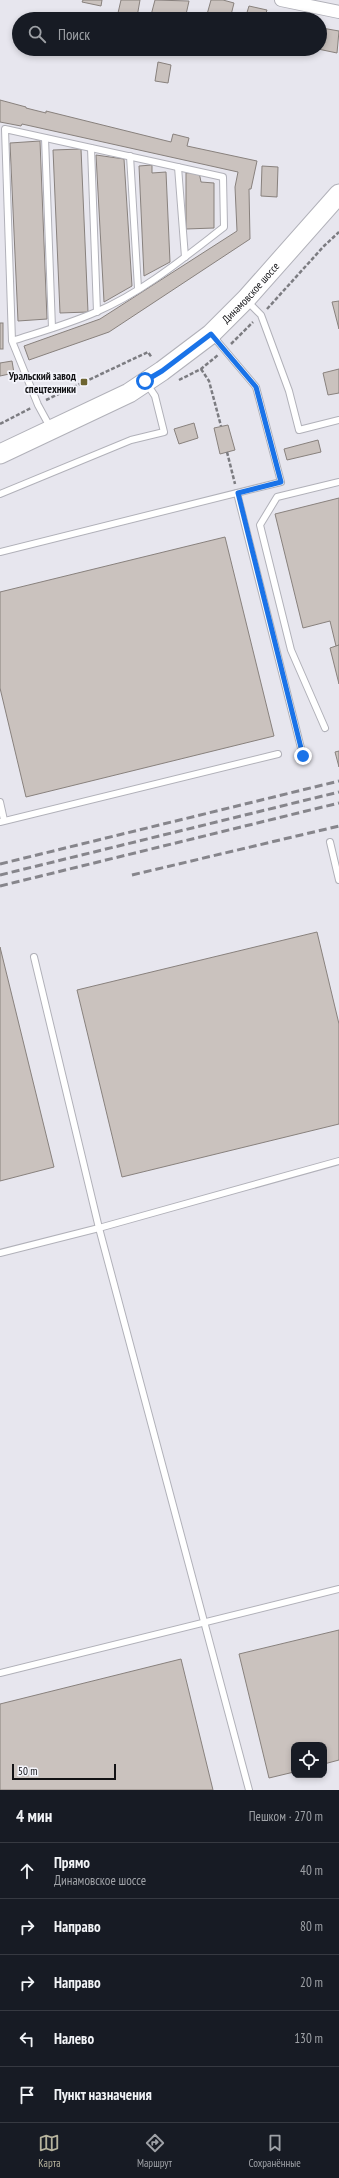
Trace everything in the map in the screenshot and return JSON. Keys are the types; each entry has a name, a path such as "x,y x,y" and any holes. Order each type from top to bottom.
{"main road":[{"name":"Динамовское шоссе","path":"0,454 129,393 162,371 211,334 246,299 339,194"}],"street":[{"path":"281,0 339,12"}],"lane":[{"path":"12,341 97,312 138,288 184,258 224,227 223,177 4,129 12,341 38,405 52,430"},
{"path":"45,138 52,328"},
{"path":"91,148 97,312"},
{"path":"130,156 138,288"},
{"path":"178,167 184,258"},
{"path":"246,299 261,315 289,391 299,430 339,420"},
{"path":"0,552 281,482 256,387 211,334"},
{"path":"0,494 131,440 164,432 155,396 145,381"},
{"path":"325,728 291,650 260,525 277,497 339,482"},
{"path":"238,493 303,756"},
{"path":"0,802 2,821 278,754"},
{"path":"330,842 339,880"},
{"path":"34,957 99,1228 249,1790"},
{"path":"0,1253 99,1228 339,1161"},
{"path":"0,1673 204,1624 339,1589"}],"path":[{"path":"201,369 209,381 221,426"},
{"path":"227,452 238,493"}],"building":[{"path":"83,0 102,0 101,6 82,2"},
{"path":"121,0 140,0 138,12 118,12"},
{"path":"155,0 189,1 187,12 152,12"},
{"path":"211,0 223,0 234,3 232,12 208,12"},
{"path":"249,6 267,10 266,12 247,12"},
{"path":"327,29 339,31 337,53 327,51"},
{"path":"158,62 171,65 168,83 155,81"},
{"path":"0,100 46,113 46,111 171,142 173,134 189,138 187,146 257,161 251,189 249,189 250,239 109,332 29,360 24,346 100,319 237,231 235,187 238,172 22,124 21,126 0,122"},
{"path":"40,141 47,319 18,321 10,143"},
{"path":"81,149 88,312 60,313 53,150"},
{"path":"96,155 124,159 132,286 104,302"},
{"path":"152,165 152,173 166,172 170,262 144,276 139,166"},
{"path":"262,166 278,167 277,197 261,196"},
{"path":"199,172 201,182 214,183 214,228 186,229 186,173"},
{"path":"339,301 339,329 332,302"},
{"path":"0,323 3,323 3,349 0,349"},
{"path":"12,361 14,373 0,376 0,363"},
{"path":"339,369 339,393 328,395 323,373"},
{"path":"194,423 198,438 179,444 174,429"},
{"path":"228,425 235,450 220,454 214,428"},
{"path":"318,440 321,452 287,460 284,449"},
{"path":"339,498 339,645 336,646 330,621 303,628 275,514"},
{"path":"225,537 274,736 26,797 0,688 0,592"},
{"path":"339,645 339,684 330,648"},
{"path":"339,751 339,767 335,752"},
{"path":"317,932 339,1024 339,1124 122,1177 77,990"},
{"path":"0,947 54,1167 0,1181"},
{"path":"339,1630 339,1760 327,1763 327,1742 291,1742 291,1773 269,1778 239,1654"},
{"path":"181,1659 213,1790 0,1790 0,1704"}],"railway":[{"path":"0,864 339,781"},
{"path":"0,875 339,792"},
{"path":"0,886 339,803"},
{"path":"132,875 339,826"}],"place":[{"name":"Уральский завод спецтехники","path":"84,382"}],"route":[{"path":"145,381 162,371 211,334 256,387 281,482 238,493 303,756"}]}
